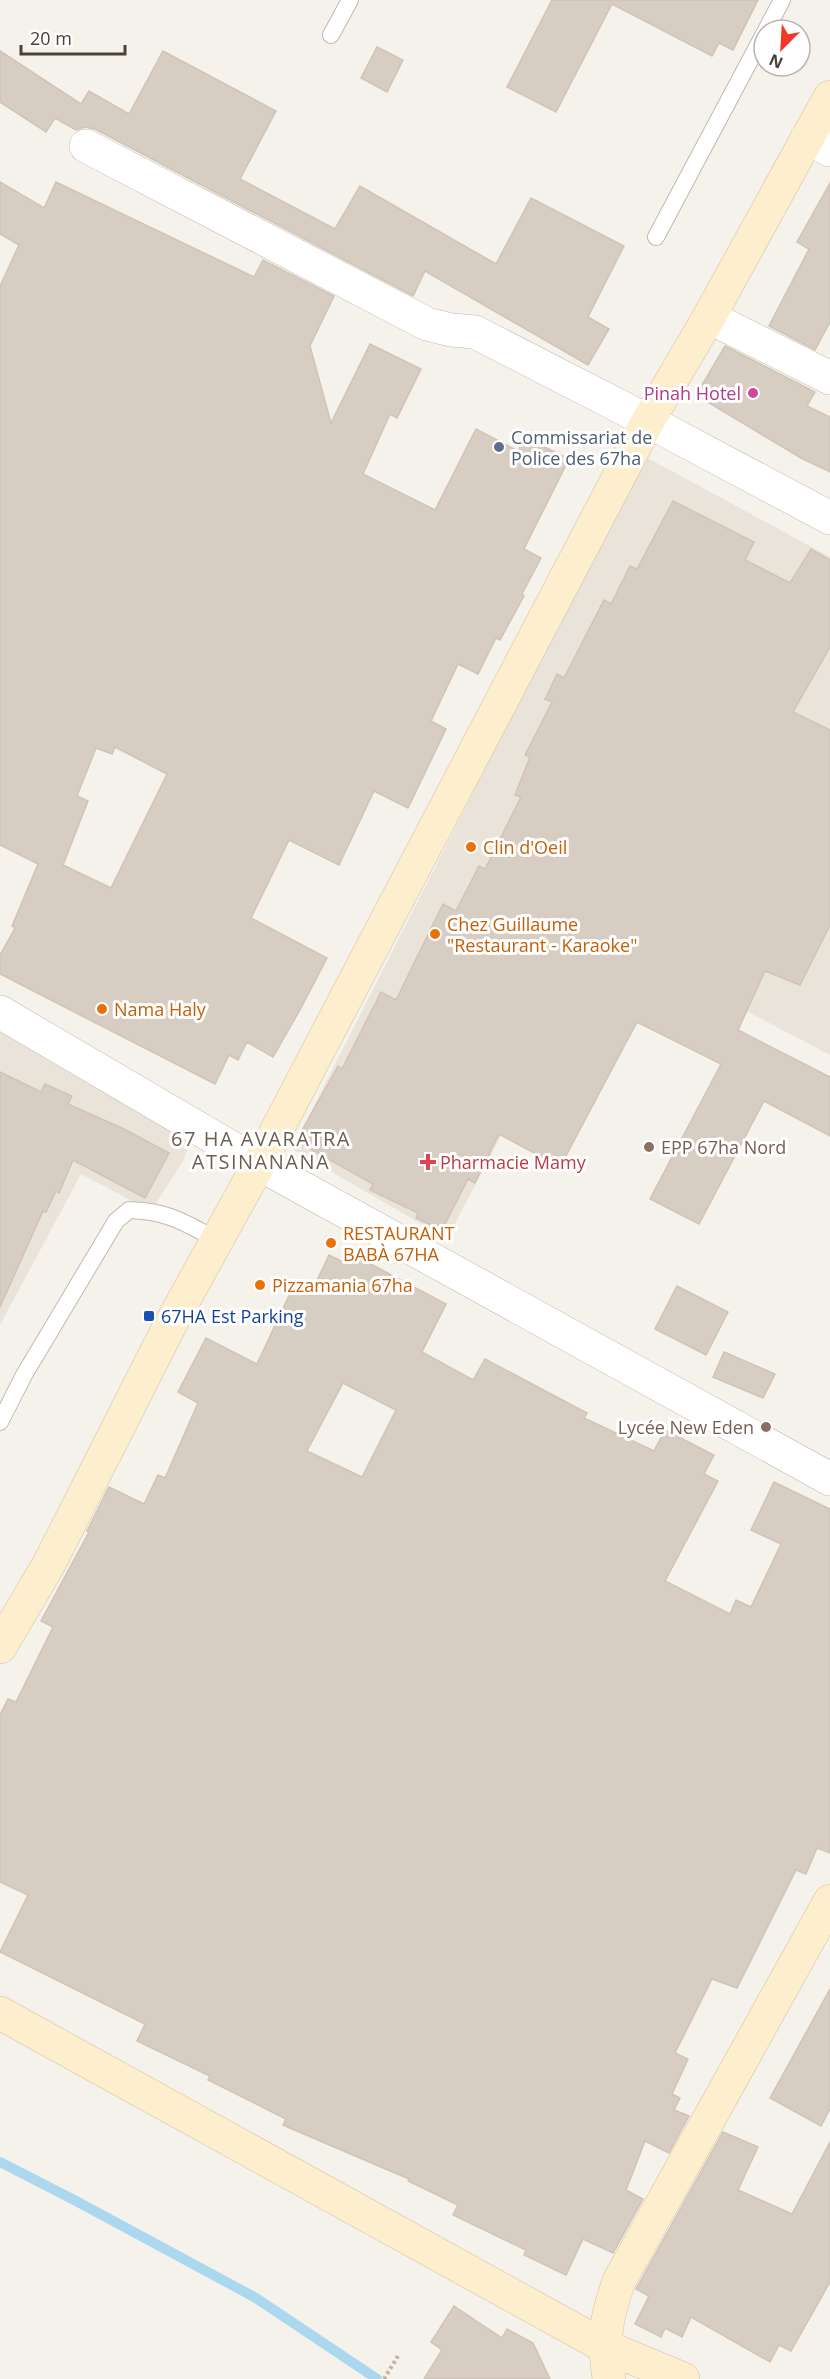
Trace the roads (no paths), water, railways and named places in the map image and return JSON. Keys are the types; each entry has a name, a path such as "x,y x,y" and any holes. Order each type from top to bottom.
{"street":[{"path":"0,1647 49,1564 170,1325 259,1164 648,421 710,317 819,144 830,97"},
{"path":"86,146 427,324 451,330 474,332 830,518"},
{"path":"710,317 830,378"},
{"path":"0,1011 259,1164 830,1479"},
{"path":"609,2379 604,2346 607,2314 619,2281 830,1901"},
{"path":"0,2013 604,2346 683,2379"}],"lane":[{"path":"331,35 350,0"},
{"path":"772,18 782,0"},
{"path":"656,237 752,57"},
{"path":"0,1422 24,1375 116,1221 129,1210 154,1211 181,1221 217,1240"}],"waterway":[{"path":"0,2162 256,2298 377,2379"}],"place":[{"name":"Pinah Hotel","path":"753,393"},
{"name":"Commissariat de Police des 67ha","path":"499,447"},
{"name":"Clin d'Oeil","path":"471,847"},
{"name":"Chez Guillaume \"Restaurant - Karaoke\"","path":"435,934"},
{"name":"Nama Haly","path":"102,1009"},
{"name":"EPP 67ha Nord","path":"649,1147"},
{"name":"Pharmacie Mamy","path":"428,1162"},
{"name":"RESTAURANT BABÀ 67HA","path":"331,1243"},
{"name":"Pizzamania 67ha","path":"260,1285"},
{"name":"67HA Est Parking","path":"149,1316"},
{"name":"Lycée New Eden","path":"766,1427"}],"district":[{"name":"67 HA AVARATRA ATSINANANA","path":"261,1150"}]}
